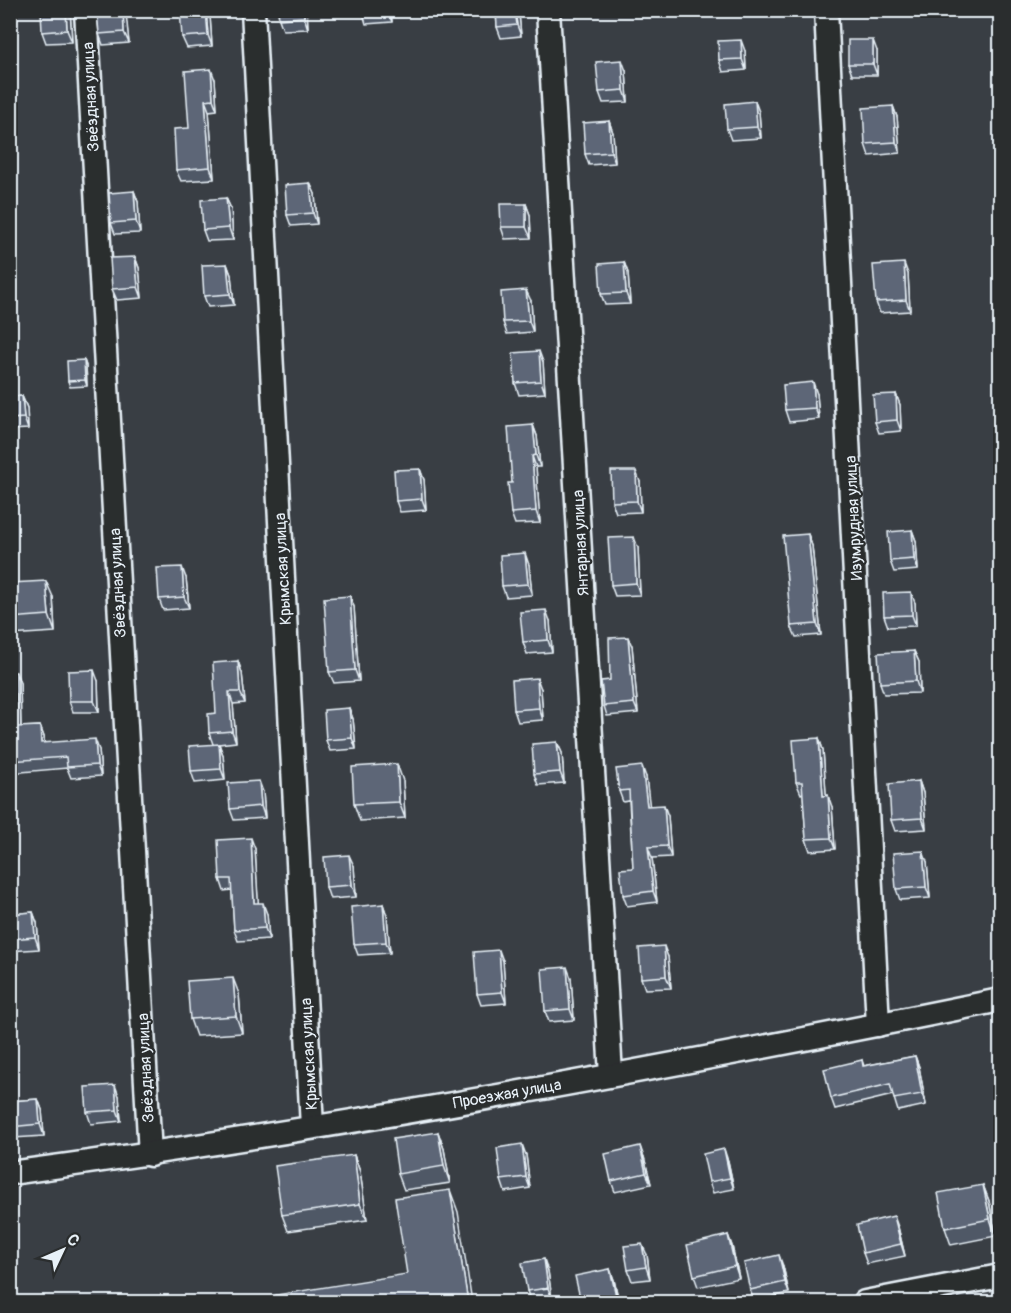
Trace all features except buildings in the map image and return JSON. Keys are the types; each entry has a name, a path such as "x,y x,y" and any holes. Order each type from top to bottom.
{"street":[{"name":"Звёздная улица","path":"86,10 150,1155"},
{"name":"Крымская улица","path":"253,10 312,1127"},
{"name":"Янтарная улица","path":"548,10 612,1075"},
{"name":"Изумрудная улица","path":"826,10 878,1025"},
{"name":"Проезжая улица","path":"10,1173 150,1155 612,1075 1000,1000"},
{"path":"865,1302 1000,1276"}]}
